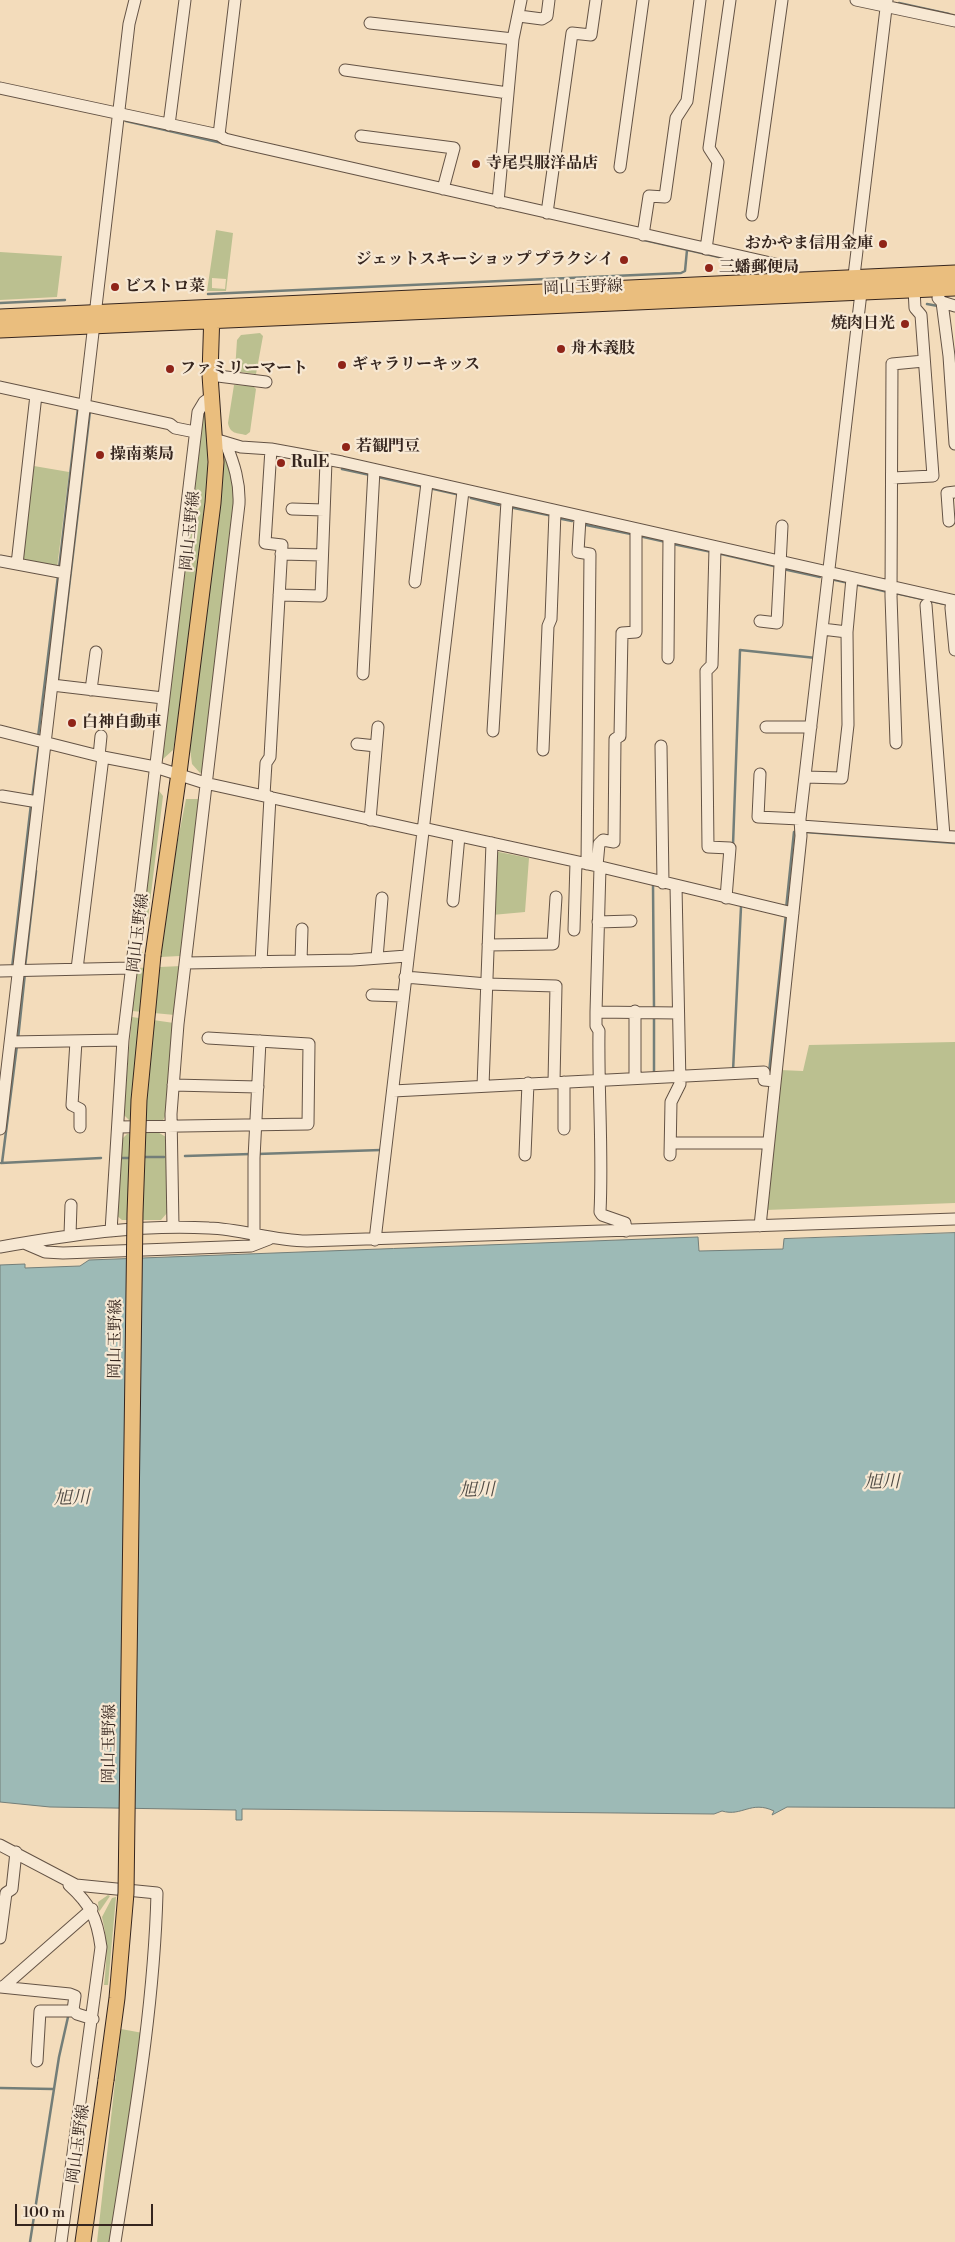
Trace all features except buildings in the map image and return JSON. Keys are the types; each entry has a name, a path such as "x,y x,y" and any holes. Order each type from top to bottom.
{"main road":[{"name":"岡山玉野線","path":"0,317 95,319 857,285 955,273"},
{"name":"岡山玉野線","path":"212,314 793,282 914,289 955,288"},
{"name":"岡山玉野線","path":"83,2242 118,1998 126,1893 135,1214 139,1100 153,955 179,773 221,441 211,397 212,314"},
{"name":"岡山玉野線","path":"0,330 95,319"}],"street":[{"path":"0,1129 15,1042 15,971 41,740 56,685 61,572 84,409 120,115 129,24 135,0"},
{"path":"170,125 185,0"},
{"path":"219,135 235,0"},
{"path":"498,202 513,39 521,0"},
{"path":"519,16 542,19 547,16 549,0"},
{"path":"547,213 572,33 591,35 596,0"},
{"path":"620,166 643,0"},
{"path":"643,235 650,196 665,197 676,118 687,101 700,0"},
{"path":"706,249 718,162 709,148 730,0"},
{"path":"752,215 782,0"},
{"path":"856,0 886,3 955,21"},
{"path":"760,1226 768,1143 768,1078 788,913 808,777 811,727 825,629 828,573 886,3"},
{"path":"370,23 513,39"},
{"path":"345,70 508,93"},
{"path":"0,88 219,135 225,139 241,143 784,266 793,282"},
{"path":"361,136 454,148 443,189"},
{"path":"932,288 943,306 955,444"},
{"path":"892,478 934,476 921,315 915,308 914,289"},
{"path":"943,306 955,306"},
{"path":"896,743 892,591 892,364 924,361"},
{"path":"210,375 266,382"},
{"path":"0,387 36,398 84,409 170,424 175,428 195,432"},
{"path":"111,1231 114,1159 119,1127 123,1040 163,698 195,432 199,408 211,397"},
{"path":"17,564 36,398"},
{"path":"221,441 326,460 374,475 463,491 580,518 636,534 780,566 828,573 851,582 953,603 955,650"},
{"path":"173,1226 173,1085 178,1024 240,492 234,464 221,441"},
{"path":"234,464 242,451 248,447"},
{"path":"261,962 267,796 266,763 270,757 282,545 265,543 271,449"},
{"path":"279,595 321,596 326,460"},
{"path":"363,674 374,475"},
{"path":"416,582 427,486"},
{"path":"375,1240 385,1149 395,1091 402,996 408,977 407,956 463,491"},
{"path":"949,521 947,493 955,492"},
{"path":"493,731 507,501"},
{"path":"292,509 324,510"},
{"path":"544,750 555,512"},
{"path":"580,518 578,552 590,554 589,866 598,922 596,1026 599,1031 602,1176 600,1212 602,1215 625,1223 626,1231"},
{"path":"760,621 777,623 782,526"},
{"path":"574,930 589,866 599,844 603,840 614,842 615,739 620,736 622,633 636,632 636,534"},
{"path":"668,658 669,541"},
{"path":"714,551 712,665 706,671 708,846 730,848 726,898"},
{"path":"281,554 322,555"},
{"path":"0,561 61,572"},
{"path":"808,777 842,778 848,725 847,632 851,582"},
{"path":"760,774 758,817 801,827 949,836 926,605"},
{"path":"825,629 847,632"},
{"path":"91,690 96,652"},
{"path":"56,685 163,698"},
{"path":"370,820 378,727"},
{"path":"766,727 811,727"},
{"path":"0,731 179,773 206,783 418,830 423,828 459,839 589,866 788,913"},
{"path":"77,969 101,756 101,736"},
{"path":"357,744 376,746"},
{"path":"661,746 664,883"},
{"path":"2,796 34,801"},
{"path":"453,901 459,839"},
{"path":"483,1086 492,846"},
{"path":"670,1155 672,1143 671,1102 680,1079 676,886"},
{"path":"488,944 553,944 556,897"},
{"path":"378,958 382,898"},
{"path":"598,922 631,921"},
{"path":"301,961 302,929"},
{"path":"186,963 301,961 407,956"},
{"path":"15,971 131,968"},
{"path":"408,977 487,984 556,986 564,1129"},
{"path":"372,995 402,996"},
{"path":"596,1012 678,1013"},
{"path":"634,1012 634,1078"},
{"path":"119,1127 308,1124 309,1044 208,1038"},
{"path":"15,1042 123,1040"},
{"path":"76,1041 72,1105 80,1109 80,1128"},
{"path":"254,1236 255,1154 260,1041"},
{"path":"395,1091 483,1086 528,1087 599,1083 634,1078 680,1079 764,1072 768,1078"},
{"path":"173,1085 258,1088"},
{"path":"525,1155 528,1087"},
{"path":"672,1143 768,1143"},
{"path":"70,1235 71,1206"},
{"path":"0,1247 70,1235 173,1226 210,1228 271,1239 300,1241 375,1240 955,1219"},
{"path":"24,1243 45,1252 63,1253 251,1246 271,1239"},
{"path":"0,1845 76,1885 157,1892 154,1957 146,2030 115,2242"},
{"path":"0,1938 6,1893 12,1888 16,1852"},
{"path":"61,2242 93,2019 101,1948 99,1933 91,1908 64,1880"},
{"path":"1,1987 91,1908 98,1894 106,1889"},
{"path":"1,1987 70,1994 75,1996 74,2011"},
{"path":"37,2060 40,2011 74,2011 93,2019"}],"green space":[{"path":"216,230 233,233 226,291 207,291","holes":["212,278 226,279 225,289 212,288"]},
{"path":"0,252 62,256 57,297 0,300"},
{"path":"260,333 263,336 256,374 235,371 237,340 241,335"},
{"path":"234,385 253,386 256,389 250,432 246,435 232,431 228,423"},
{"path":"203,408 206,408 208,479 187,671 173,750 163,759 161,757"},
{"path":"224,456 235,487 235,507 202,772 200,773 192,764 190,749"},
{"path":"34,466 69,472 57,568 23,561"},
{"path":"156,787 163,796 148,918 144,920 140,949 143,955 137,955"},
{"path":"186,799 200,799 180,956 160,957 167,894"},
{"path":"494,851 529,858 525,912 492,915"},
{"path":"182,966 175,1015 132,1011 137,968"},
{"path":"132,1017 174,1023 167,1113 162,1122 129,1120 123,1114"},
{"path":"955,1042 955,1203 766,1210 780,1070 803,1071 809,1045"},
{"path":"156,1131 166,1137 167,1213 161,1220 122,1220 116,1215 122,1139 127,1134"},
{"path":"108,1895 110,1896 99,1912 98,1902"},
{"path":"116,1897 108,1985 104,1985 106,1951 102,1917 112,1898"},
{"path":"121,2029 143,2033 109,2242 97,2242"}],"water":[{"name":"旭川","path":"955,1233 955,1808 787,1807 772,1815 774,1811 759,1807 735,1812 722,1811 714,1814 242,1809 242,1820 236,1820 236,1810 50,1807 0,1802 0,1265 25,1264 25,1268 80,1266 89,1260 698,1237 699,1251 783,1249 784,1239"}],"waterway":[{"path":"899,3 949,14"},
{"path":"126,121 222,143"},
{"path":"644,240 719,257"},
{"path":"208,294 681,273 685,271 687,250"},
{"path":"0,303 65,300"},
{"path":"927,304 938,306"},
{"path":"59,568 78,408"},
{"path":"58,680 90,411"},
{"path":"342,469 370,475"},
{"path":"378,477 424,487"},
{"path":"429,488 456,494"},
{"path":"471,498 499,505"},
{"path":"514,508 548,515"},
{"path":"562,519 572,521"},
{"path":"586,525 631,534"},
{"path":"639,536 666,542"},
{"path":"673,544 712,552"},
{"path":"717,553 778,567"},
{"path":"783,569 820,577"},
{"path":"38,737 58,576"},
{"path":"835,580 849,583"},
{"path":"854,584 888,592"},
{"path":"895,593 949,605"},
{"path":"733,845 740,650 816,658"},
{"path":"32,799 39,745"},
{"path":"12,968 31,804"},
{"path":"786,909 794,832 797,831"},
{"path":"805,832 955,843"},
{"path":"25,967 36,871"},
{"path":"653,884 654,1008"},
{"path":"733,1071 741,907"},
{"path":"769,1073 786,914"},
{"path":"18,1039 25,973"},
{"path":"654,1016 654,1074"},
{"path":"2,1163 17,1045"},
{"path":"257,1154 381,1150"},
{"path":"185,1156 251,1154"},
{"path":"141,1157 164,1157"},
{"path":"1,1163 101,1158"},
{"path":"122,1158 131,1158"},
{"path":"30,2242 59,2057 68,2017"},
{"path":"0,2088 53,2089"}],"place":[{"name":"寺尾呉服洋品店","path":"476,164"},
{"name":"おかやま信用金庫","path":"883,244"},
{"name":"ジェットスキーショップ プラクシイ","path":"624,260"},
{"name":"三蟠郵便局","path":"709,268"},
{"name":"ビストロ菜","path":"115,287"},
{"name":"焼肉日光","path":"905,324"},
{"name":"舟木義肢","path":"561,349"},
{"name":"ギャラリーキッス","path":"342,365"},
{"name":"ファミリーマート","path":"170,369"},
{"name":"若観門豆","path":"346,447"},
{"name":"操南薬局","path":"100,455"},
{"name":"RulE","path":"281,463"},
{"name":"白神自動車","path":"72,723"}]}
